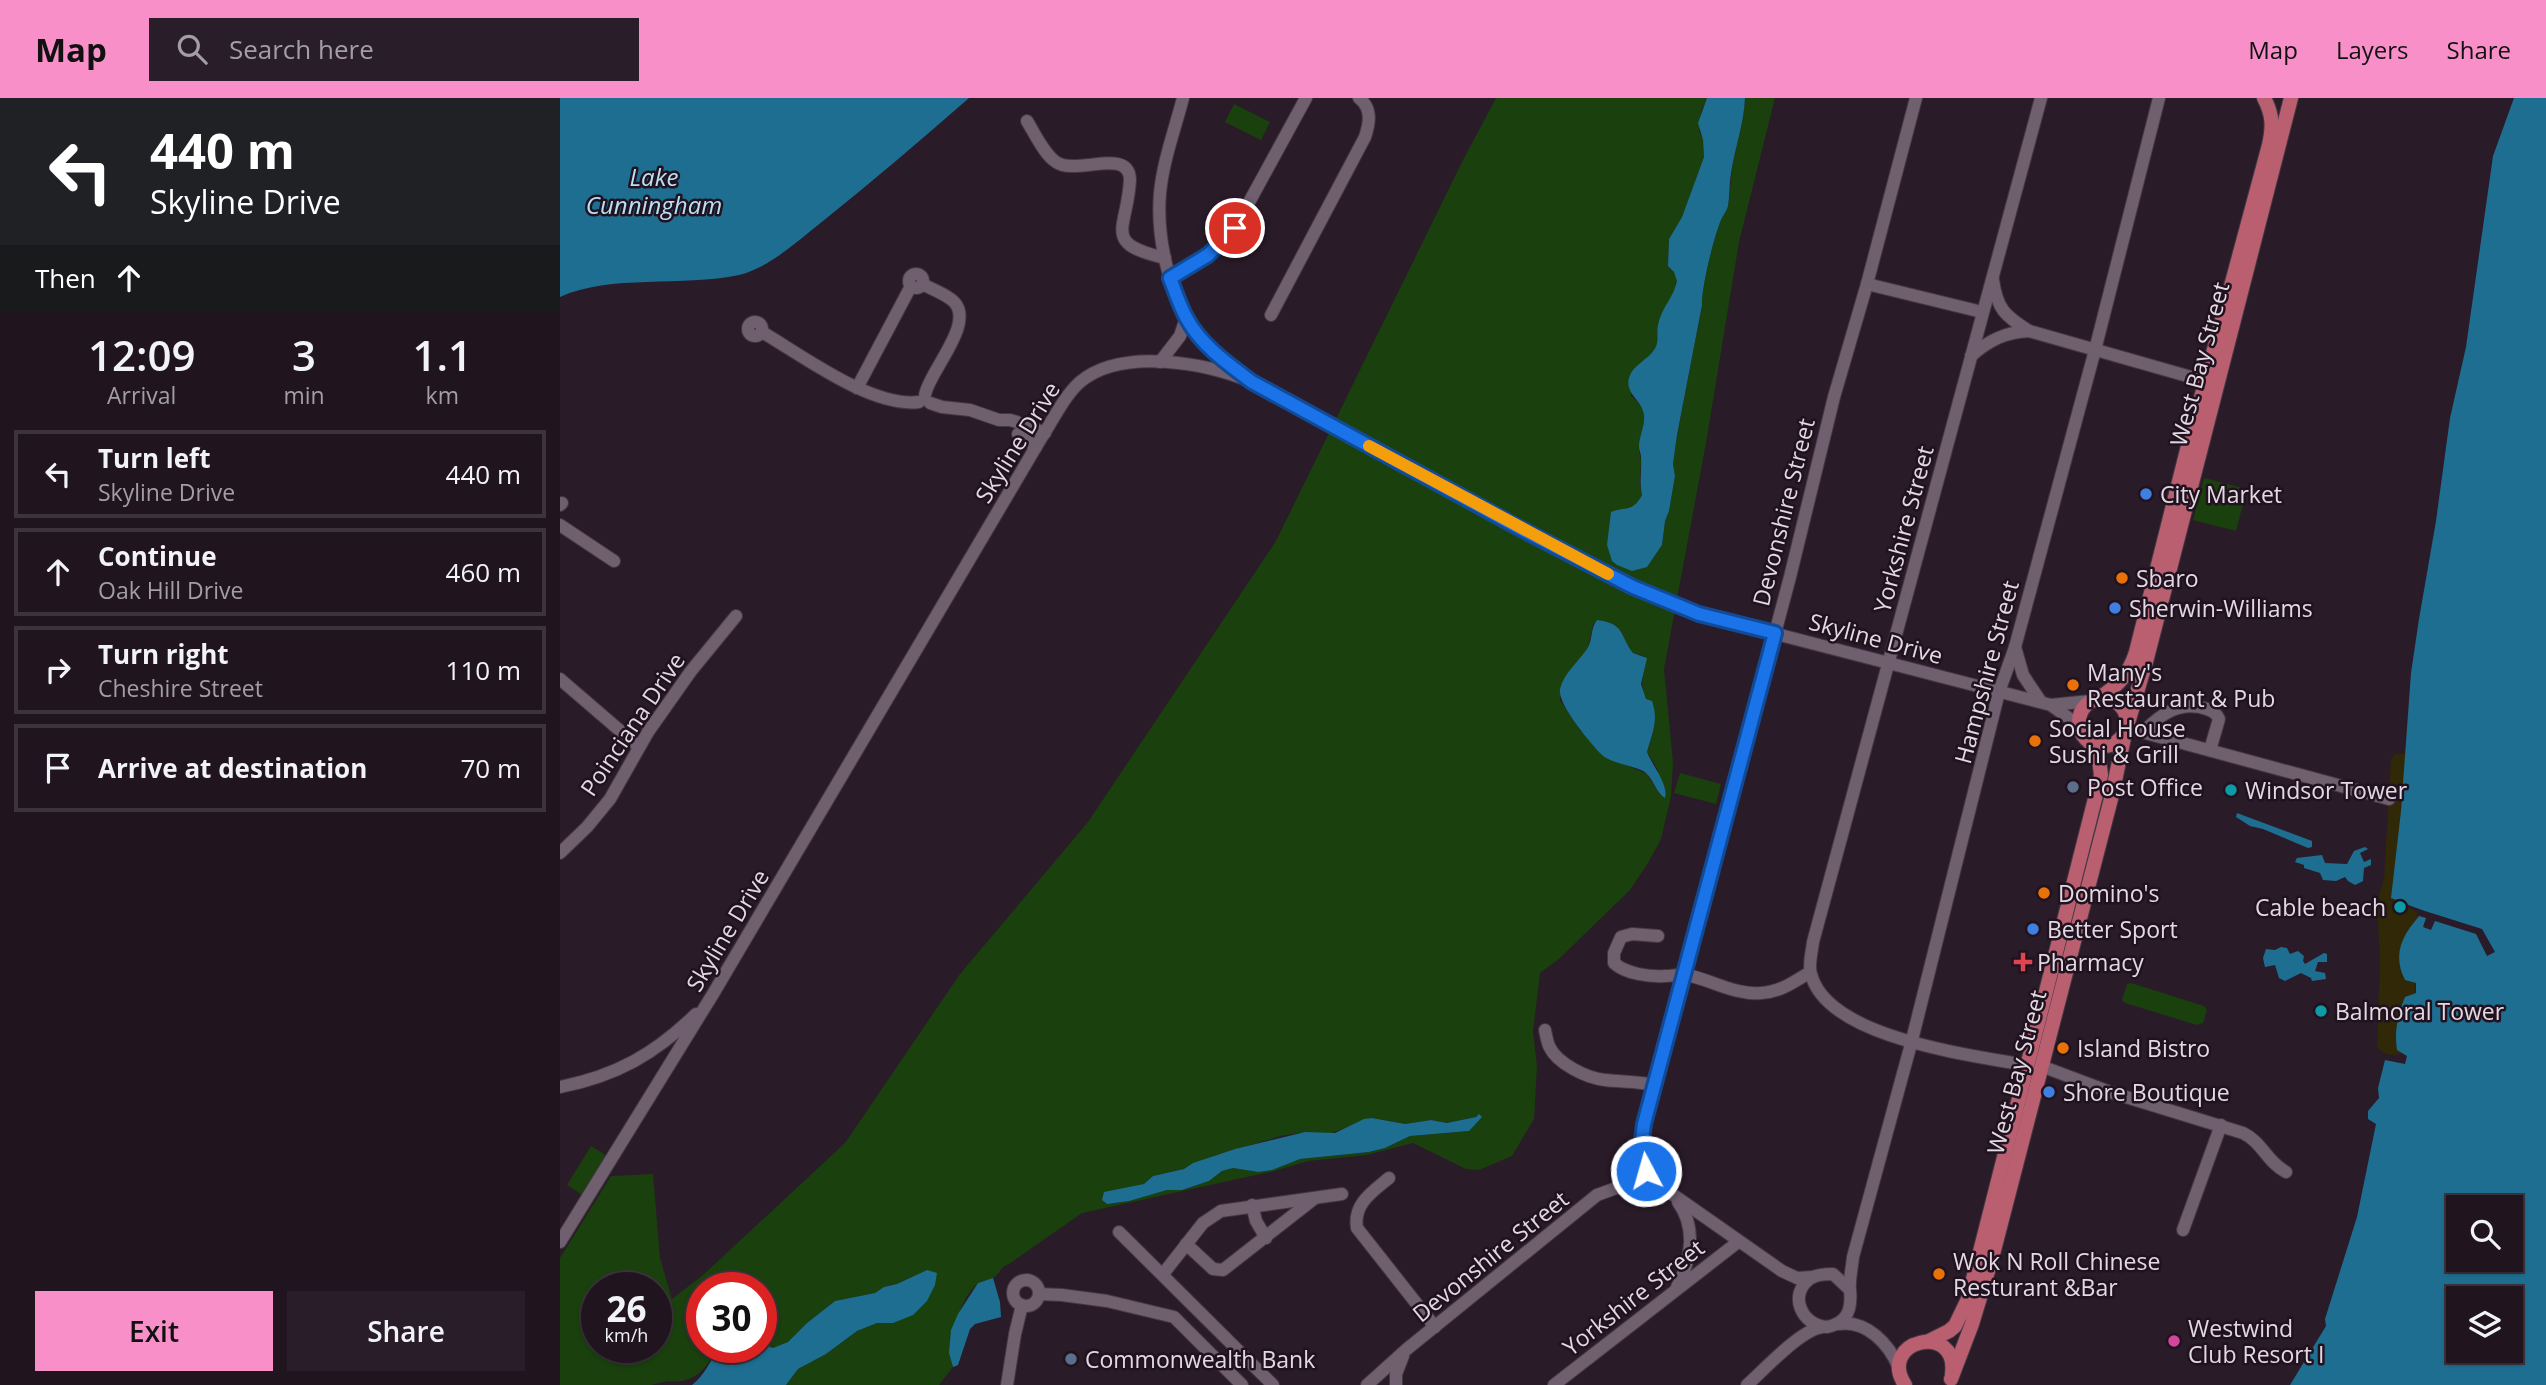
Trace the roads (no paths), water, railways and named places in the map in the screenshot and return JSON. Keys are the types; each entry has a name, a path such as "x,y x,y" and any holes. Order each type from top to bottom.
{"main road":[{"path":"2264,98 2278,103 2291,98"},
{"name":"West Bay Street","path":"2094,699 2122,681 2133,663 2269,145 2273,120 2264,98"},
{"name":"West Bay Street","path":"1949,1382 1972,1324 1992,1258 2112,795 2126,728 2147,658 2291,98"},
{"path":"2109,698 2118,702 2126,713 2126,728 2118,741 2108,746 2097,745 2085,737 2080,716 2094,699 2109,698"},
{"name":"West Bay Street","path":"1908,1347 1941,1336 1955,1326 1968,1299 2025,1065 2101,775 2099,759 2085,737"},
{"path":"1929,1341 1943,1347 1950,1355 1953,1369 1949,1382"},
{"path":"1901,1379 1901,1358 1908,1347"}],"street":[{"path":"1182,98 1160,193 1160,229 1165,258 1186,318 1208,346 1252,382"},
{"path":"1170,278 1208,255 1235,228 1306,98"},
{"path":"1271,315 1365,137 1370,124 1369,113 1366,103 1359,98"},
{"name":"Devonshire Street","path":"1367,1385 1407,1349 1597,1195 1630,1182 1650,1181 1644,1163 1642,1140 1655,1085 1775,633 1834,397 1916,98"},
{"name":"Yorkshire Street","path":"1810,972 1813,942 2041,98"},
{"name":"Hampshire Street","path":"1851,1294 1853,1257 1911,1044 1999,692 2015,647 2095,350 2159,98"},
{"path":"1027,121 1052,157 1061,164 1075,167 1115,163 1124,165 1130,179 1122,232 1124,240 1139,252 1165,258"},
{"path":"1992,274 1994,291 2001,309 2014,322 2029,331 2205,381"},
{"path":"1867,284 1982,312"},
{"path":"858,388 916,285 953,300 960,315 956,333 925,400"},
{"path":"1160,362 1180,336 1186,318"},
{"path":"1971,356 2002,335 2029,331"},
{"path":"762,332 858,388 884,400 900,403 925,400 942,407 970,410 999,420 1010,420 1036,447"},
{"name":"Skyline Drive","path":"560,1242 713,994 1036,447 1080,383 1097,372 1118,365 1160,362 1212,368 1252,382 1633,587 1699,614 2046,704 2074,722 2085,737"},
{"path":"1017,428 1045,433"},
{"path":"560,525 614,561"},
{"name":"Poinciana Drive","path":"560,853 587,827 610,799 639,747 691,670 736,616"},
{"path":"2015,647 2023,675 2046,704"},
{"path":"560,679 639,747"},
{"name":"Skyline Drive","path":"2046,704 2094,699"},
{"path":"2143,732 2164,714 2177,708 2203,708 2215,712 2219,719 2210,750"},
{"path":"2126,728 2389,799"},
{"path":"1658,936 1632,934 1621,937 1614,953 1614,963 1624,969 1651,976 1684,974 1738,992 1763,993 1792,984 1810,972 1826,1002 1872,1028 1911,1044 2025,1065"},
{"path":"560,1087 593,1081 642,1057 682,1028 713,994"},
{"path":"1545,1030 1549,1048 1561,1060 1594,1079 1637,1081 1655,1085"},
{"path":"2042,1066 2113,1093 2221,1125 2255,1139 2272,1163 2286,1171"},
{"path":"2183,1230 2221,1125"},
{"path":"1389,1178 1360,1205 1355,1216 1357,1228 1435,1327"},
{"path":"1650,1181 1738,1242 1797,1278 1833,1274 1853,1257"},
{"path":"1163,1274 1211,1216 1221,1211 1342,1194"},
{"path":"1672,1194 1685,1212 1691,1243 1684,1274 1674,1292"},
{"path":"1186,1244 1213,1269 1218,1271 1230,1267 1316,1198"},
{"path":"1252,1205 1256,1221 1266,1238"},
{"path":"1119,1232 1273,1385"},
{"name":"Yorkshire Street","path":"1554,1385 1738,1242"},
{"path":"1782,1271 1792,1283 1808,1321 1833,1325 1848,1315 1851,1294"},
{"path":"1833,1274 1851,1294 1857,1315 1868,1329 1884,1342 1901,1379"},
{"path":"1791,1345 1798,1325 1803,1286 1813,1277"},
{"path":"1023,1280 1031,1281 1037,1286 1039,1294 1033,1303 1022,1305 1013,1295 1017,1283 1023,1280"},
{"path":"1039,1294 1107,1301 1169,1315 1242,1385"},
{"path":"1008,1384 1022,1305"},
{"path":"1746,1385 1791,1345 1818,1328 1854,1323 1868,1329"},
{"path":"1884,1342 1908,1347"},
{"path":"1396,1385 1399,1365 1407,1349"}],"water":[{"name":"Lake Cunningham","path":"560,98 969,98 842,206 762,266 739,275 624,283 580,290 560,297"},
{"path":"1707,98 1745,98 1743,117 1731,173 1728,206 1718,228 1706,275 1677,435 1673,464 1675,476 1662,545 1647,567 1632,571 1612,561 1607,545 1611,512 1632,507 1642,495 1639,447 1644,415 1630,391 1629,380 1633,370 1656,347 1660,319 1677,281 1668,266 1669,239 1682,217 1704,157 1698,123"},
{"path":"2514,98 2546,98 2546,1385 2290,1385 2326,1326 2325,1319 2357,1217 2376,1124 2368,1119 2368,1111 2379,1098 2378,1088 2385,1060 2405,1064 2407,1056 2397,1050 2396,1029 2405,997 2416,993 2416,983 2405,980 2399,960 2400,951 2406,935 2424,911 2391,898 2401,811 2411,673 2450,418 2466,347 2493,156"},
{"path":"1597,620 1617,627 1633,653 1647,658 1641,684 1646,699 1652,701 1655,714 1647,752 1665,787 1665,798 1646,773 1602,755 1576,724 1560,696 1562,683 1587,649"},
{"path":"2237,813 2312,841 2312,847 2308,848 2250,826 2236,817"},
{"path":"2365,847 2368,849 2360,853 2364,862 2371,859 2371,865 2364,868 2363,881 2355,885 2345,877 2336,881 2323,880 2320,873 2295,862 2297,858 2322,855 2325,863 2347,864 2354,851"},
{"path":"2287,948 2290,954 2298,951 2304,956 2305,964 2324,953 2327,954 2327,962 2318,962 2315,971 2325,973 2326,979 2312,981 2301,973 2285,981 2279,978 2275,965 2265,967 2263,958 2266,949 2275,950"},
{"path":"1479,1114 1482,1117 1469,1131 1410,1136 1369,1152 1300,1159 1272,1170 1258,1172 1233,1168 1222,1171 1209,1181 1182,1190 1167,1190 1107,1204 1102,1200 1104,1192 1144,1184 1153,1176 1184,1169 1193,1163 1235,1149 1305,1132 1335,1133 1372,1118 1405,1124 1431,1120 1447,1123"},
{"path":"927,1270 937,1273 935,1285 927,1301 913,1315 893,1323 877,1323 857,1331 826,1354 798,1369 786,1385 692,1385 710,1363 777,1363 777,1346 788,1342 835,1301 875,1293 884,1287"},
{"path":"993,1278 1001,1317 975,1324 970,1329 958,1365 953,1367 949,1353 951,1330 958,1314 978,1283"}],"place":[{"name":"City Market","path":"2146,494"},
{"name":"Sbaro","path":"2122,578"},
{"name":"Sherwin-Williams","path":"2115,608"},
{"name":"Many's Restaurant & Pub","path":"2073,685"},
{"name":"Social House Sushi & Grill","path":"2035,741"},
{"name":"Post Office","path":"2073,787"},
{"name":"Windsor Tower","path":"2231,790"},
{"name":"Domino's","path":"2044,893"},
{"name":"Cable beach","path":"2400,907"},
{"name":"Better Sport","path":"2033,929"},
{"name":"Pharmacy","path":"2023,962"},
{"name":"Balmoral Tower","path":"2321,1011"},
{"name":"Island Bistro","path":"2063,1048"},
{"name":"Shore Boutique","path":"2049,1092"},
{"name":"Wok N Roll Chinese Resturant &Bar","path":"1939,1274"},
{"name":"Westwind Club Resort I","path":"2174,1341"},
{"name":"Commonwealth Bank","path":"1071,1359"}]}
